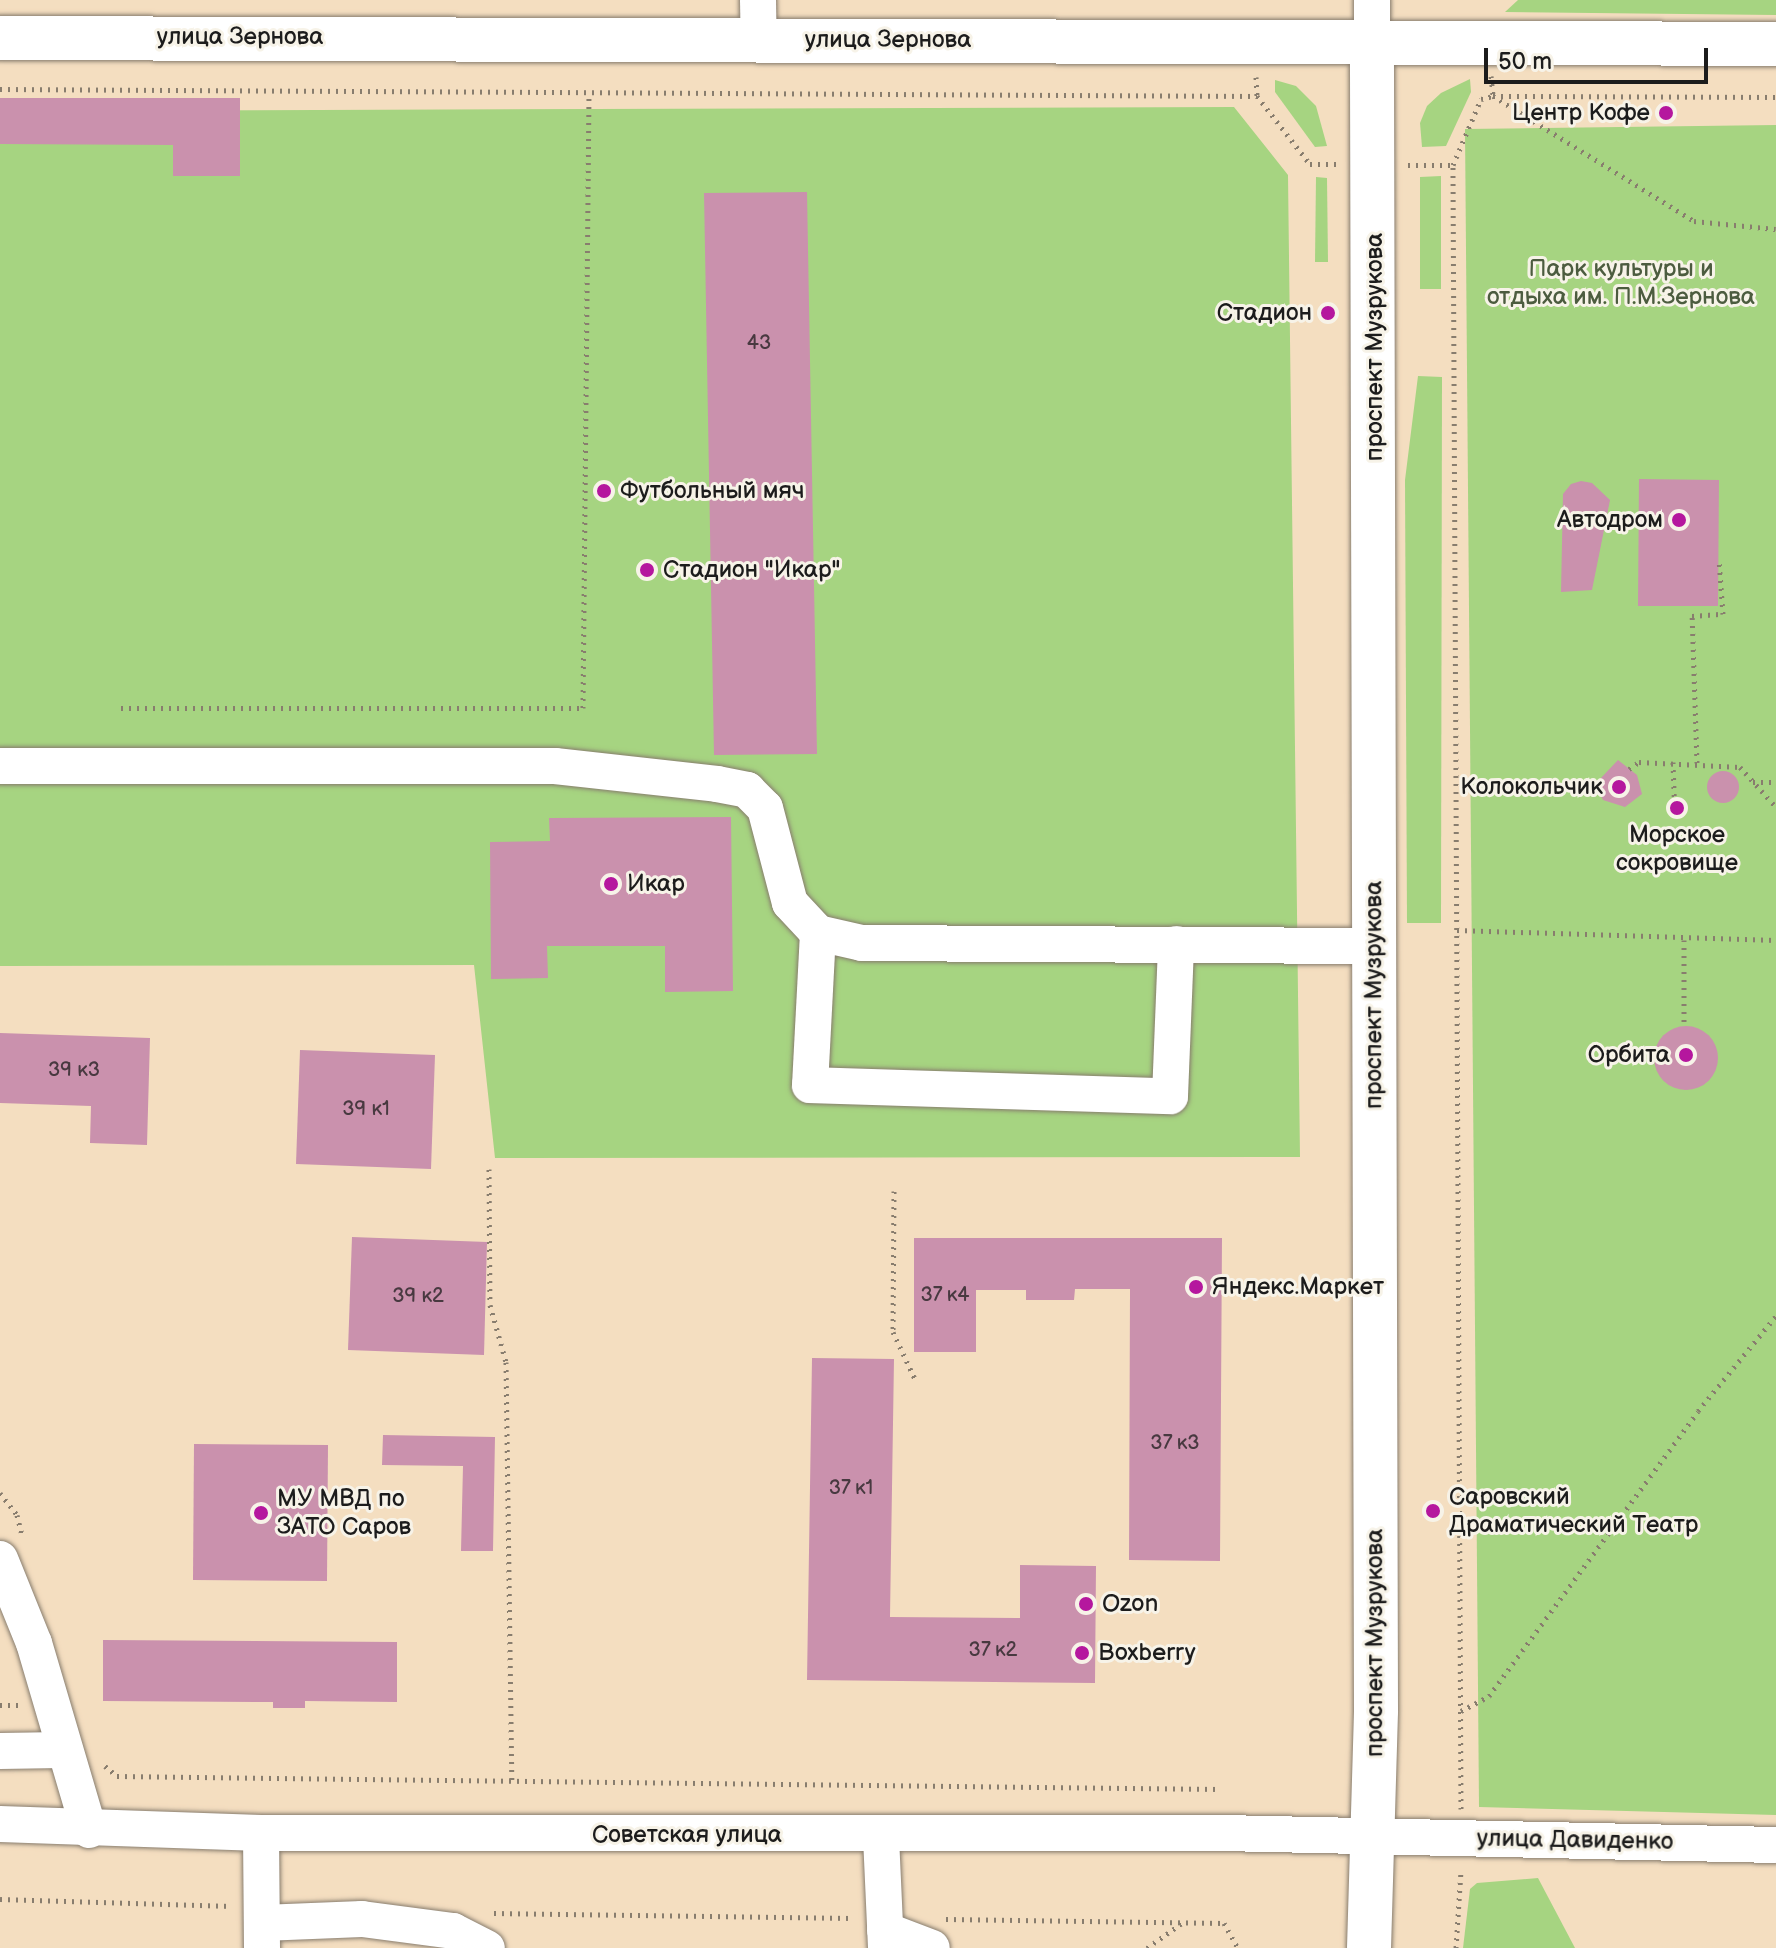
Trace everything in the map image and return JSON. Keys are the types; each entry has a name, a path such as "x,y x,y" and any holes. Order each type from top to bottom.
{"main road":[{"name":"улица Зернова","path":"0,38 758,20 1372,43 1776,44"},
{"name":"проспект Музрукова","path":"1369,1948 1373,1835 1372,43"}],"street":[{"path":"1372,0 1372,43"},
{"path":"0,766 555,766 747,790 765,808 790,903 818,933 862,943 1373,946"},
{"path":"818,933 810,1085 1170,1096 1176,944"},
{"path":"0,1559 34,1643 58,1735 89,1830"},
{"path":"0,1751 58,1735"},
{"name":"Советская улица","path":"0,1824 89,1830 261,1833 881,1837 1373,1835"},
{"path":"261,1833 262,1926 362,1919 453,1931 487,1948"},
{"name":"улица Давиденко","path":"1373,1835 1776,1845"},
{"path":"881,1837 886,1932 932,1948"}],"path":[{"path":"0,89 589,95 1257,96 1310,164"},
{"path":"121,708 583,708 589,95"},
{"path":"1493,96 1694,221 1776,229"},
{"path":"1461,1818 1453,165 1481,99 1493,96 1776,97"},
{"path":"1697,763 1692,616 1723,614 1719,559"},
{"path":"1629,769 1639,762 1721,763 1740,767 1776,807"},
{"path":"1673,762 1674,798"},
{"path":"1720,772 1721,763"},
{"path":"1752,782 1776,782"},
{"path":"1457,930 1684,940 1776,940"},
{"path":"1684,940 1684,1027"},
{"path":"489,1169 490,1305 506,1362 512,1782"},
{"path":"894,1191 893,1332 916,1381"},
{"path":"1461,1711 1489,1696 1698,1411 1776,1316"},
{"path":"0,1705 38,1704 58,1735"},
{"path":"97,1758 117,1776 1220,1789"},
{"path":"1456,1948 1461,1867"},
{"path":"0,1899 262,1926"},
{"path":"478,1913 886,1932 1224,1923 1238,1948"},
{"path":"1147,1948 1183,1922"}],"green space":[{"path":"1518,0 1776,0 1776,15 1505,12"},
{"path":"1470,79 1471,92 1446,146 1422,147 1420,123 1427,106 1441,93"},
{"path":"1275,80 1296,86 1316,106 1327,146 1315,147 1275,92"},
{"name":"Стадион \"Икар\"","path":"1234,107 1288,175 1300,1157 495,1158 474,965 0,966 0,111"},
{"name":"Парк культуры и отдыха им. П.М.Зернова","path":"1776,125 1776,1815 1479,1807 1465,129"},
{"path":"1441,176 1441,289 1420,289 1420,177"},
{"path":"1316,177 1327,178 1328,262 1315,262"},
{"path":"1418,376 1442,377 1441,923 1407,923 1405,480"},
{"path":"1538,1878 1575,1948 1463,1948 1470,1889 1477,1883"}],"building":[{"path":"0,98 240,98 240,176 173,176 173,145 0,144"},
{"path":"807,192 817,754 714,755 704,193"},
{"name":"Автодром","path":"1639,479 1719,480 1718,606 1638,606"},
{"path":"1581,481 1592,483 1610,500 1592,590 1561,592 1563,494 1571,484"},
{"name":"Колокольчик","path":"1618,760 1637,775 1642,794 1625,807 1603,800 1598,790 1600,779"},
{"path":"1723,771 1734,776 1739,787 1734,798 1723,803 1712,798 1707,787 1712,776"},
{"name":"Икар","path":"731,817 733,991 665,992 665,946 547,946 548,978 491,979 490,842 550,841 549,818"},
{"name":"Орбита","path":"1686,1026 1704,1032 1712,1040 1718,1058 1712,1076 1704,1084 1686,1090 1668,1084 1660,1076 1654,1058 1660,1040 1668,1032"},
{"path":"0,1033 150,1038 147,1145 90,1143 91,1106 0,1103"},
{"path":"300,1050 435,1055 431,1169 296,1164"},
{"path":"352,1237 487,1242 484,1355 348,1350"},
{"path":"914,1238 1222,1238 1220,1561 1129,1560 1130,1289 1075,1289 1074,1300 1026,1300 1026,1290 976,1290 976,1352 914,1352"},
{"path":"812,1358 894,1359 890,1617 1020,1618 1020,1565 1096,1566 1095,1683 807,1680"},
{"path":"383,1435 495,1437 493,1551 461,1551 463,1466 382,1465"},
{"path":"194,1444 328,1445 327,1581 193,1580"},
{"path":"103,1640 397,1642 397,1702 305,1701 305,1708 273,1708 273,1702 103,1701"}],"place":[{"name":"Центр Кофе","path":"1666,113"},
{"name":"Стадион","path":"1328,313"},
{"name":"Футбольный мяч","path":"604,491"},
{"name":"Автодром","path":"1679,520"},
{"name":"Стадион \"Икар\"","path":"647,570"},
{"name":"Колокольчик","path":"1619,787"},
{"name":"Морское сокровище","path":"1677,808"},
{"name":"Икар","path":"611,884"},
{"name":"Орбита","path":"1686,1055"},
{"name":"Яндекс.Маркет","path":"1196,1287"},
{"name":"Саровский Драматический Театр","path":"1433,1511"},
{"name":"МУ МВД по ЗАТО Саров","path":"261,1513"},
{"name":"Ozon","path":"1086,1604"},
{"name":"Boxberry","path":"1082,1653"}]}
